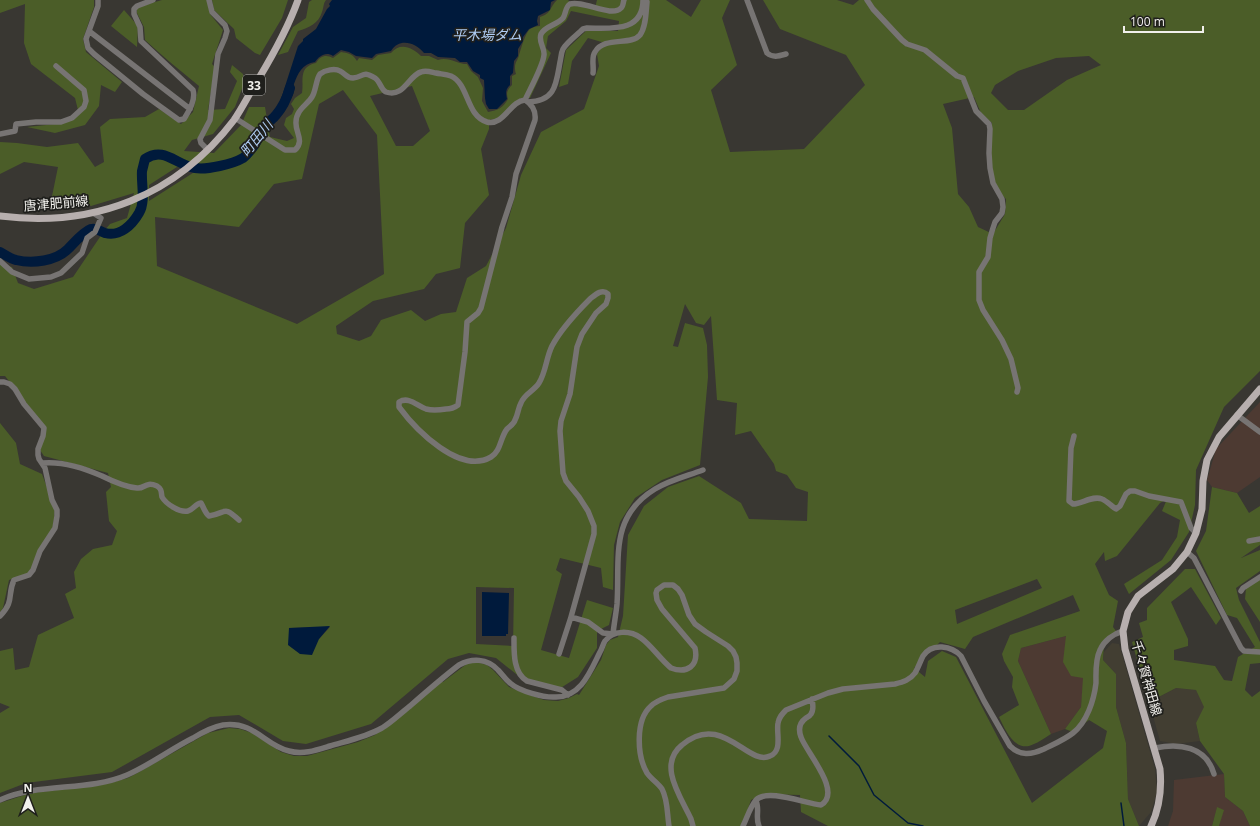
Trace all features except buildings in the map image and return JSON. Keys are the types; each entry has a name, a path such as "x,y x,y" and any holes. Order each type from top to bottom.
{"main road":[{"name":"唐津肥前線","path":"0,216 22,219 50,219 93,213 137,199 177,176 196,162 208,150 235,118 283,37 298,0"},
{"name":"千々賀神田線","path":"1151,826 1157,814 1161,800 1162,783 1160,769 1125,649 1123,631 1128,612 1138,596 1173,569 1187,552 1196,533 1202,509 1203,481 1207,460 1219,437 1260,388"}],"street":[{"path":"98,0 98,6 86,39 88,48 143,94 179,120 184,120 190,109 194,94 192,90 141,41 140,27 134,14 134,9 136,6 151,1"},
{"path":"141,0 151,1"},
{"path":"208,150 201,143 200,139 210,120 218,54 225,38 226,30 225,25 212,12 209,0"},
{"path":"526,101 543,60 544,48 540,38 542,33 563,18 570,4 577,3 617,11 622,8 624,0"},
{"path":"235,118 275,144 290,151 295,150 299,146 300,138 296,120 302,106 312,98 320,74 328,70 341,71 347,77 354,78 363,73 368,74 377,79 383,90 386,92 396,92 402,90 416,74 422,71 450,75 457,80 480,119 487,122 500,120 518,103 526,101 536,102 550,96 554,90 558,76 562,50 583,30 587,28 617,28 634,23 640,15 643,7 643,0"},
{"path":"593,73 594,52 601,44 634,39 640,35 646,20 647,2 643,0"},
{"path":"747,0 767,53 770,56 786,54"},
{"path":"867,0 873,9 902,40 907,44 925,50 958,76 963,78 976,111 988,124 990,129 988,153 990,168 994,183 1002,198 1003,207 1002,213 995,222 990,238 988,257 979,272 979,300 983,310 1002,340 1011,359 1018,388 1017,392"},
{"path":"88,31 190,109"},
{"path":"0,134 15,131 16,124 61,122 72,118 84,107 86,101 84,90 56,66"},
{"path":"526,101 536,114 535,120 516,174 512,197 502,227 481,308 478,314 467,322 465,352 458,405 449,409 431,410 425,409 408,400 401,401 399,404 402,411 415,425 449,454 470,461 477,461 492,456 499,447 507,429 514,423 524,397 538,385 552,346 576,313 592,298 598,293 603,292 608,294 606,304 596,313 582,334 577,347 570,394 561,421 560,431 563,473 566,480 580,497 588,511 594,526 594,534 559,654"},
{"path":"0,261 12,272 29,279 51,277 61,273 78,258 82,253 87,238 96,230 101,218 93,213"},
{"path":"0,382 10,384 15,389 24,404 44,428 43,436 38,449 38,455 45,468 52,500 58,516 55,528 40,551 33,570 29,576 14,580 9,606 0,616"},
{"path":"1237,415 1260,432"},
{"path":"1074,436 1071,448 1070,463 1070,501 1073,504 1078,504 1094,498 1101,498 1116,509 1120,506 1126,494 1135,490 1149,496 1182,502 1191,528 1196,533"},
{"path":"42,463 51,462 68,465 100,475 118,483 137,488 148,484 159,487 162,491 163,497 172,507 185,511 190,510 196,504 201,503 206,514 209,516 224,510 230,511 239,520"},
{"path":"0,800 8,796 30,791 120,778 216,726 231,724 246,727 282,749 296,752 309,752 345,742 382,728 458,665 470,661 486,661 494,666 510,684 517,688 544,696 557,697 568,695 582,685 588,677 604,642 613,634 617,605 619,541 624,525 631,512 644,497 656,488 703,470"},
{"path":"1249,541 1260,539"},
{"path":"1187,552 1194,558 1241,648 1244,651 1260,652"},
{"path":"1241,591 1243,588 1260,577"},
{"path":"571,617 588,622 594,625 599,631 613,634 625,632 637,636 641,638 671,668 682,670 688,669 696,661 697,655 695,648 657,600 657,590 668,584 678,589 682,595 689,615 695,624 728,646 736,657 737,671 730,684 724,688 668,697 659,700 651,706 641,721 640,750 642,763 648,774 662,789 666,800 668,826"},
{"path":"693,826 673,780 670,770 670,762 677,748 694,737 707,734 719,735 732,740 759,758 773,756 778,743 778,724 781,715 786,710 828,693 843,689 904,682 914,674 923,656 928,651 941,647 956,651 961,656 984,702 1010,746 1021,754 1028,754 1040,751 1063,740 1074,732 1086,717 1093,701 1099,650 1106,640 1116,633 1123,631"},
{"path":"514,638 514,656 519,673 523,679 562,690 568,695"},
{"path":"743,826 756,801 761,797 768,796 797,799 821,805 825,803 828,798 824,776 802,739 799,730 801,723 811,714 814,706 812,699"},
{"path":"1155,748 1167,746 1186,746 1195,750 1209,763 1213,768 1214,774"},
{"path":"756,801 758,804 757,821 759,826"}],"shaded area":[{"path":"1260,402 1260,477 1237,493 1212,487 1207,480 1216,449"},
{"path":"1066,636 1084,678 1081,707 1065,729 1051,734 1018,661 1021,648"},
{"path":"1112,643 1119,644 1155,769 1157,792 1151,812 1139,826 1128,799 1126,743 1116,707 1116,674 1103,660 1104,652"},
{"path":"1176,688 1196,690 1205,707 1196,723 1200,741 1176,744 1160,741 1149,702"},
{"path":"1224,774 1225,797 1243,811 1250,826 1219,826 1223,810 1217,808 1212,826 1168,826 1173,811 1174,780"}],"green space":[{"path":"0,0 94,0 94,7 83,39 86,52 122,82 115,92 101,85 99,106 85,125 55,133 27,127 65,123 78,110 75,98 31,64 24,43 25,4 0,13"},
{"path":"162,0 207,0 210,14 223,30 212,64 215,67 208,110 225,109 237,81 230,72 232,65 243,74 244,84 235,107 213,134 192,140 184,151 214,153 241,125 249,107 265,107 270,137 287,141 294,138 284,125 286,118 292,114 294,109 291,104 295,98 302,93 304,71 323,56 333,58 341,52 350,54 357,61 359,58 372,60 378,55 391,53 398,48 406,47 414,50 421,56 429,56 438,60 445,59 467,64 471,71 478,77 483,88 482,101 488,112 500,108 508,99 507,92 512,85 512,76 516,74 515,64 519,57 526,34 531,28 540,26 540,17 549,12 557,0 568,0 574,6 595,8 597,0 666,0 691,17 701,0 730,0 722,18 737,65 711,90 730,152 804,149 865,85 846,55 780,29 763,0 837,0 853,5 859,0 1260,0 1260,371 1224,407 1196,470 1195,505 1189,532 1171,560 1129,594 1124,584 1162,560 1177,537 1180,520 1162,511 1167,499 1160,503 1117,556 1105,561 1104,552 1095,564 1109,595 1118,601 1113,627 1116,631 1104,645 1103,660 1116,674 1116,707 1126,743 1128,799 1139,826 828,826 801,812 800,795 764,794 751,800 742,826 0,826 0,803 31,793 100,785 128,778 208,733 229,728 240,729 252,733 281,752 294,756 307,756 358,742 375,735 440,682 443,682 468,663 480,663 487,665 509,687 544,700 558,701 577,694 579,695 601,660 606,645 610,640 618,637 623,616 628,535 644,506 668,487 699,476 741,503 749,519 807,521 808,492 796,488 787,475 776,471 774,464 751,431 735,435 737,403 717,400 711,316 704,325 696,323 685,304 673,346 678,347 685,323 703,328 707,345 708,377 700,465 662,480 635,498 620,522 614,545 613,590 603,587 601,568 560,558 556,570 562,574 541,650 569,658 587,600 613,608 609,625 597,631 597,648 578,677 559,689 526,682 496,658 469,653 448,659 371,724 306,744 283,741 239,715 210,717 112,772 26,783 0,793 0,713 10,707 0,703 0,651 13,648 15,670 29,667 38,635 74,618 65,594 76,588 74,572 81,559 93,549 112,545 117,531 109,521 106,492 111,487 108,473 44,456 40,450 42,423 5,376 0,376 0,264 12,267 18,283 34,289 73,277 110,224 127,218 134,193 91,206 72,198 51,201 58,167 24,162 0,174 0,142 47,147 78,143 95,167 104,162 100,127 110,119 145,117 159,109 181,124 193,112 199,86 145,40 144,27 137,13 137,7","holes":["571,11 619,21 618,31 587,30 566,50 559,87 568,84 572,61 588,38 605,43 597,54 599,66 584,109 541,132 521,175 506,228 486,266 467,278 456,312 441,314 425,321 411,310 381,320 371,336 359,341 337,334 336,326 373,301 424,289 436,274 460,268 465,223 489,195 481,149 489,129 489,120 499,118 521,98 530,98 551,53 546,48 548,36 566,21","1089,56 1101,65 1067,80 1024,110 1008,110 991,93 995,85 1018,71 1056,58","412,86 430,131 413,146 396,146 370,96","343,90 377,135 384,274 297,324 157,266 155,217 239,227 274,184 302,179 319,104","974,97 981,113 992,123 989,158 995,188 1006,199 1005,214 993,234 978,227 969,207 958,194 952,128 943,104","177,167 196,171 149,201 149,185","1037,579 1042,588 957,624 955,610","476,587 514,588 513,646 476,644","1073,595 1080,611 1010,635 1002,654 1004,661 1013,677 1012,687 1019,705 999,717 1010,737 1018,744 1023,746 1035,744 1051,734 1018,661 1021,648 1066,636 1063,662 1071,676 1083,678 1081,707 1065,729 1073,732 1089,720 1107,731 1103,748 1032,803 956,657 942,651 928,661 925,677 914,668 940,642 965,649 973,637","330,627 319,639 289,628"]},
{"path":"212,0 288,0 282,18 260,55 255,53 236,38 234,29 214,10"},
{"path":"312,0 326,0 321,16 310,27 298,31 288,52 278,55 293,27 306,18 309,2"},
{"path":"124,10 138,26 137,47 111,26"},
{"path":"0,423 16,443 20,464 42,474 55,509 53,528 32,572 9,580 3,608 0,612"},
{"path":"1212,487 1237,493 1249,513 1260,506 1260,545 1241,558 1260,550 1260,571 1236,588 1239,600 1260,642 1260,663 1250,664 1245,690 1252,697 1260,691 1260,826 1250,826 1243,811 1225,797 1224,774 1200,741 1196,723 1204,707 1196,690 1176,688 1149,702 1132,642 1143,637 1139,623 1147,620 1147,608 1185,569 1195,569 1221,618 1216,625 1191,587 1171,602 1188,639 1188,646 1174,650 1174,660 1215,666 1224,680 1232,681 1238,657 1255,647 1237,618 1227,615 1196,551 1206,531"},
{"path":"1260,578 1260,622 1245,599 1246,588"},
{"path":"1217,807 1224,810 1219,826 1212,826"}],"water":[{"name":"平木場ダム","path":"332,0 555,0 551,2 550,10 538,16 538,25 529,29 523,37 523,41 518,49 518,56 514,61 513,73 510,76 510,85 506,92 507,99 497,109 489,109 486,104 484,80 480,78 480,75 473,71 467,62 460,62 455,58 438,57 431,53 424,53 416,46 407,43 398,44 391,51 376,54 372,58 356,56 341,50 333,56 325,54 301,70 294,84 294,93 292,97 287,101 283,98 280,102 298,46 303,39 316,29"},
{"path":"482,592 509,593 508,634 506,634 506,636 482,636"},
{"path":"330,626 319,639 312,655 300,654 288,645 289,628"}],"waterway":[{"name":"町田川","path":"0,252 10,258 30,262 51,259 63,253 88,230 95,229 110,234 121,232 133,222 141,208 143,198 142,171 145,159 158,154 164,155 195,168 220,166 239,160 244,157 255,145 263,128 278,112 288,95 290,88"},
{"path":"829,736 859,766 874,795 908,823 923,826"},
{"path":"1121,803 1124,826"}]}
